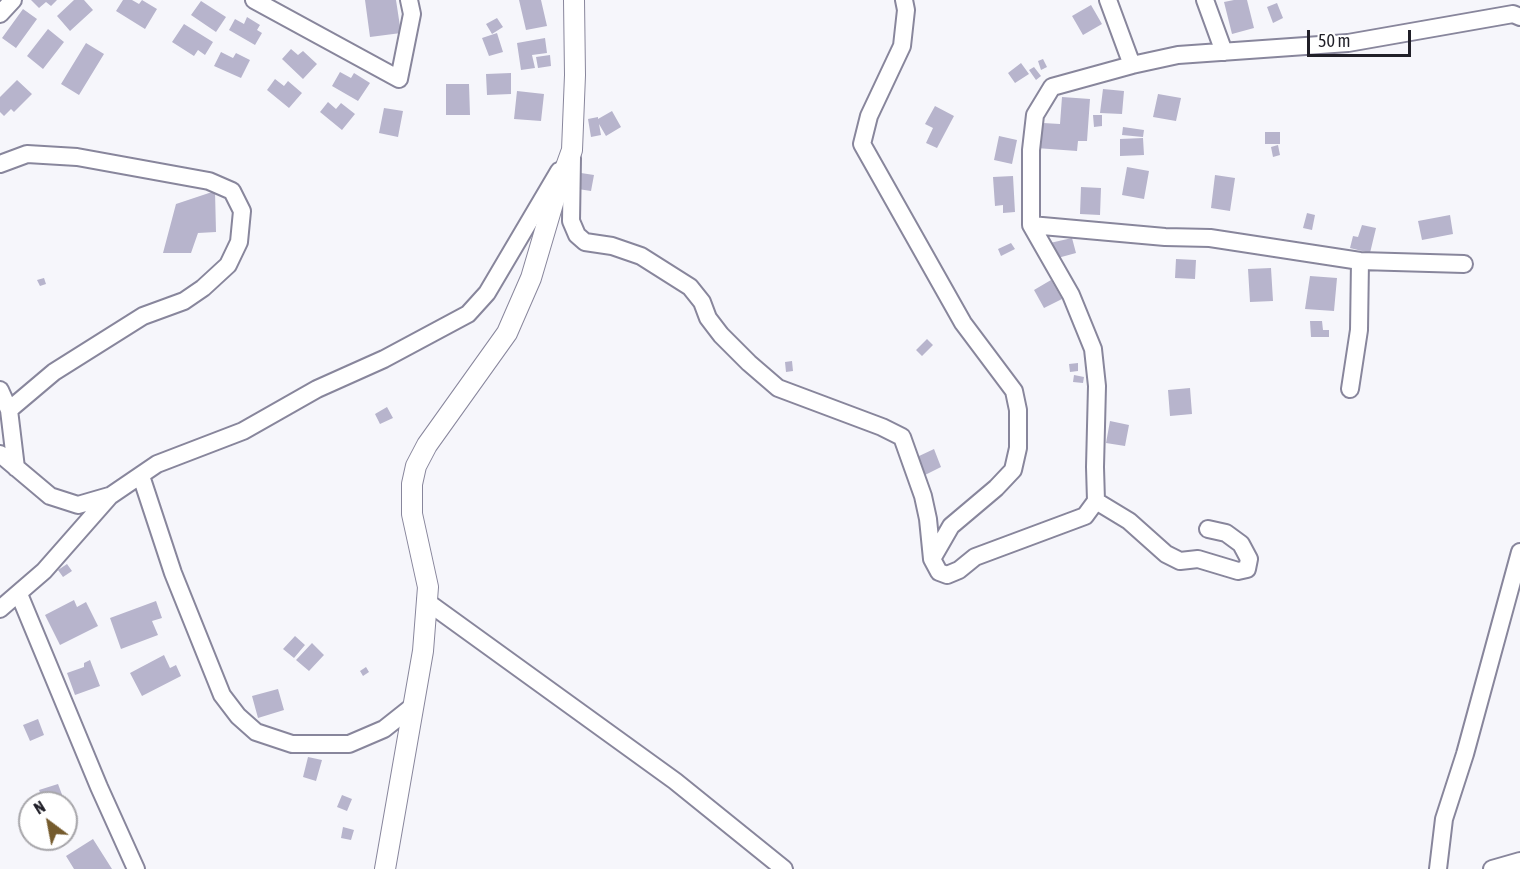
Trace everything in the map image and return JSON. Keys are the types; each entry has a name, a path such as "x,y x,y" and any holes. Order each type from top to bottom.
{"street":[{"path":"0,14 13,0"},
{"path":"254,0 399,79 412,14 409,0"},
{"path":"574,0 572,221 577,235 585,242 612,246 641,256 690,287 702,302 708,318 721,335 748,363 778,388 902,436 923,496 932,559 939,572 947,575 959,570 975,557 1086,516 1096,501 1097,386 1093,349 1071,295 1031,225 1031,150 1035,115 1052,87 1132,64 1178,55 1348,43 1513,14 1520,17"},
{"path":"904,0 906,9 902,46 869,116 862,144 963,323 1014,391 1018,410 1018,448 1013,470 996,488 951,526 932,559"},
{"path":"1108,0 1132,64"},
{"path":"1205,0 1224,52"},
{"path":"0,609 44,571 110,496 158,464 243,431 317,389 384,359 468,314 487,292 529,218 572,150"},
{"path":"385,869 423,651 428,587 412,514 412,484 416,466 427,445 507,333 531,278 554,200 572,150"},
{"path":"0,164 27,154 77,157 209,181 232,191 242,211 239,242 228,265 203,288 184,300 143,316 54,372 9,410"},
{"path":"1031,225 1165,237 1210,238 1360,261 1464,264"},
{"path":"1350,389 1359,330 1360,261"},
{"path":"0,390 9,410 16,468"},
{"path":"0,454 50,496 78,505 110,496"},
{"path":"141,476 173,573 217,684 222,695 238,716 256,732 292,744 349,744 384,729 413,706"},
{"path":"1096,501 1129,521 1166,554 1180,561 1198,559 1238,571 1247,569 1249,560 1241,544 1226,533 1208,530"},
{"path":"1438,869 1444,819 1466,754 1520,552"},
{"path":"19,594 99,787 136,869"},
{"path":"426,601 675,781 784,869"},
{"path":"1492,869 1520,861"}],"building":[{"path":"31,0 57,0 51,6 46,2 39,8"},
{"path":"74,0 84,0 93,10 70,31 57,16"},
{"path":"123,0 132,0 139,4 142,0 157,9 145,29 116,11"},
{"path":"365,0 396,0 401,33 370,37"},
{"path":"519,0 541,0 547,26 526,30"},
{"path":"1247,0 1254,28 1232,34 1224,2"},
{"path":"201,1 226,17 216,32 191,15"},
{"path":"1277,3 1283,18 1273,23 1267,7"},
{"path":"1091,5 1102,24 1083,35 1072,16"},
{"path":"23,9 37,19 16,48 2,38"},
{"path":"247,17 260,25 257,30 262,33 255,45 229,30 235,19 244,24"},
{"path":"497,18 503,27 492,34 486,24"},
{"path":"184,24 213,42 205,55 198,50 194,56 172,42"},
{"path":"48,29 64,42 43,69 27,56"},
{"path":"497,33 503,52 489,56 482,38"},
{"path":"545,38 547,53 532,55 535,68 521,70 517,43"},
{"path":"86,43 104,54 79,95 61,84"},
{"path":"291,49 298,55 303,51 317,64 303,79 282,59"},
{"path":"221,52 233,58 236,53 250,60 241,78 214,66"},
{"path":"550,55 551,66 538,68 536,57"},
{"path":"1043,59 1047,67 1041,70 1038,61"},
{"path":"1021,63 1029,74 1015,83 1008,73"},
{"path":"1034,67 1041,76 1036,80 1029,70"},
{"path":"340,72 351,78 354,73 370,83 358,101 332,86"},
{"path":"511,73 511,94 487,95 486,74"},
{"path":"275,79 284,86 288,81 302,93 289,108 267,90"},
{"path":"17,80 32,94 14,112 11,109 4,116 0,112 0,97"},
{"path":"446,84 469,84 470,115 446,115"},
{"path":"1103,89 1124,91 1122,114 1100,113"},
{"path":"517,91 544,94 541,121 514,119"},
{"path":"1158,94 1181,98 1176,121 1153,117"},
{"path":"1062,97 1090,99 1087,141 1078,141 1077,151 1036,148 1037,134 1042,134 1043,123 1060,124"},
{"path":"328,102 336,109 341,103 355,114 342,130 320,112"},
{"path":"935,106 954,116 937,148 926,143 933,128 925,124"},
{"path":"384,108 403,111 398,137 379,133"},
{"path":"612,111 621,127 606,136 599,124 601,135 591,137 588,119 598,117 598,119"},
{"path":"1093,115 1102,115 1102,126 1094,127"},
{"path":"1123,127 1144,130 1143,137 1122,135"},
{"path":"1265,132 1280,132 1280,144 1265,144"},
{"path":"999,136 1017,140 1012,164 994,160"},
{"path":"1143,138 1144,155 1120,156 1120,139"},
{"path":"1278,145 1280,155 1273,157 1271,147"},
{"path":"1127,167 1149,171 1144,199 1122,195"},
{"path":"581,173 594,175 591,191 578,189"},
{"path":"1215,175 1235,178 1230,211 1211,208"},
{"path":"1013,176 1015,212 1003,213 1003,205 995,206 993,177"},
{"path":"1081,187 1101,188 1100,215 1080,214"},
{"path":"215,191 216,232 198,233 191,253 163,253 176,204"},
{"path":"1307,213 1315,215 1312,230 1303,228"},
{"path":"1450,215 1453,234 1422,240 1418,221"},
{"path":"1362,225 1376,228 1370,253 1350,248 1353,236 1358,237"},
{"path":"1072,238 1076,253 1054,259 1050,243"},
{"path":"1011,243 1015,249 1001,256 998,249"},
{"path":"1176,259 1196,260 1195,279 1175,278"},
{"path":"1271,268 1273,301 1250,302 1248,269"},
{"path":"1310,276 1337,278 1334,311 1305,309"},
{"path":"44,278 46,284 40,286 37,280"},
{"path":"1051,280 1062,299 1044,308 1034,290"},
{"path":"1310,321 1322,321 1323,330 1329,330 1329,337 1311,337"},
{"path":"927,339 933,345 922,356 916,350"},
{"path":"792,361 793,371 786,372 785,362"},
{"path":"1078,363 1078,371 1070,372 1069,364"},
{"path":"1074,375 1084,377 1083,383 1073,382"},
{"path":"1190,388 1192,414 1170,416 1168,390"},
{"path":"387,407 393,418 380,424 375,414"},
{"path":"1110,421 1129,425 1125,446 1106,443"},
{"path":"934,449 941,467 925,475 917,457"},
{"path":"67,564 72,571 63,577 58,570"},
{"path":"74,600 77,607 86,602 98,626 60,645 45,615"},
{"path":"156,601 162,618 152,621 158,635 121,649 110,618"},
{"path":"295,636 305,645 294,658 283,649"},
{"path":"312,643 324,655 309,671 296,660"},
{"path":"164,655 170,668 176,665 181,676 142,696 130,673"},
{"path":"90,660 100,686 75,695 67,673 84,667 84,663"},
{"path":"366,667 369,672 363,676 360,671"},
{"path":"278,689 284,710 258,718 252,696"},
{"path":"38,719 44,735 30,741 23,725"},
{"path":"308,757 322,760 316,781 303,777"},
{"path":"58,784 61,791 39,791"},
{"path":"342,795 352,799 347,811 337,807"},
{"path":"343,827 354,830 351,840 341,838"},
{"path":"93,839 112,869 74,869 66,856 78,851 78,848"}]}
